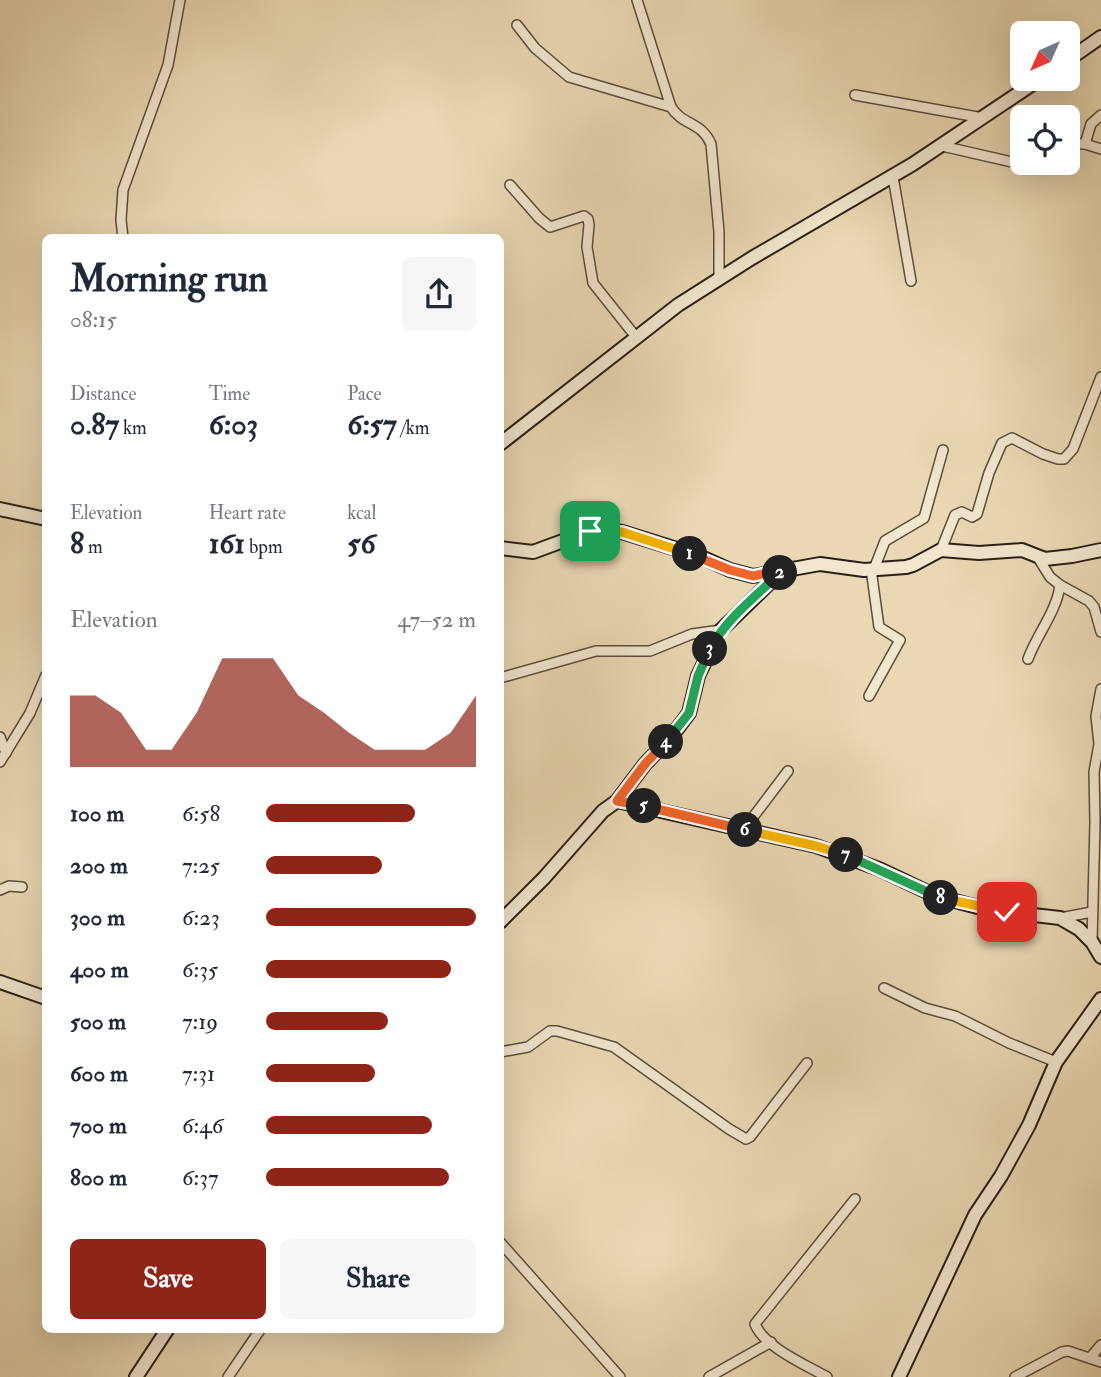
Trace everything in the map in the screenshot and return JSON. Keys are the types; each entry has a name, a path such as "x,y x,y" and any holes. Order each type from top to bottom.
{"street":[{"path":"123,234 123,190 169,65 180,0"},
{"path":"637,0 671,107 680,117 704,130 710,144 719,232 719,279"},
{"path":"517,25 535,48 569,77 671,107"},
{"path":"1080,52 1101,37"},
{"path":"504,441 678,305 893,177 1023,91"},
{"path":"855,95 984,118"},
{"path":"1086,144 1091,124 1101,115"},
{"path":"1080,144 1101,149"},
{"path":"942,146 1010,161"},
{"path":"893,177 911,281"},
{"path":"510,185 550,227 586,217 589,225 587,247 593,283 636,337"},
{"path":"941,550 956,515 962,512 972,517 977,514 989,473 1002,443 1012,438 1054,458 1064,459 1068,456 1101,376"},
{"path":"869,696 900,640 878,627 872,569 886,541 924,518 943,450"},
{"path":"0,509 42,518"},
{"path":"504,548 533,552 590,531 607,530 622,532 699,556 730,570 753,576 820,564 872,569 913,565 941,550 978,553 1013,550 1045,559 1101,550"},
{"path":"1037,556 1050,577 1089,601 1094,607 1101,632"},
{"path":"504,918 544,878 603,811 617,801 689,713 698,676 721,630 784,569"},
{"path":"1028,659 1055,605 1060,585"},
{"path":"504,677 596,651 650,650 692,634 721,630"},
{"path":"0,762 30,713 42,684"},
{"path":"1092,942 1094,772 1100,734 1096,716 1101,689"},
{"path":"0,737 6,753"},
{"path":"744,830 788,771"},
{"path":"617,801 838,852 936,897 989,910 1060,918 1070,922 1092,942 1101,957"},
{"path":"0,890 9,886 22,887"},
{"path":"1060,918 1092,912"},
{"path":"0,982 42,997"},
{"path":"884,988 925,1008 955,1016 1009,1044 1056,1062"},
{"path":"903,1376 975,1215 1028,1125 1056,1062 1101,999"},
{"path":"504,1051 528,1047 550,1031 604,1042 624,1053 746,1139 807,1063"},
{"path":"827,1377 771,1342 755,1324 855,1199"},
{"path":"504,1246 620,1377"},
{"path":"136,1377 165,1333"},
{"path":"228,1377 258,1333"},
{"path":"709,1377 771,1342"},
{"path":"1090,1358 1101,1345"},
{"path":"1015,1377 1062,1352 1101,1362"}],"route":[{"path":"590,531 622,532 753,576 784,569 719,632 698,676 689,713 617,801 838,852 936,897 1007,912"}]}
